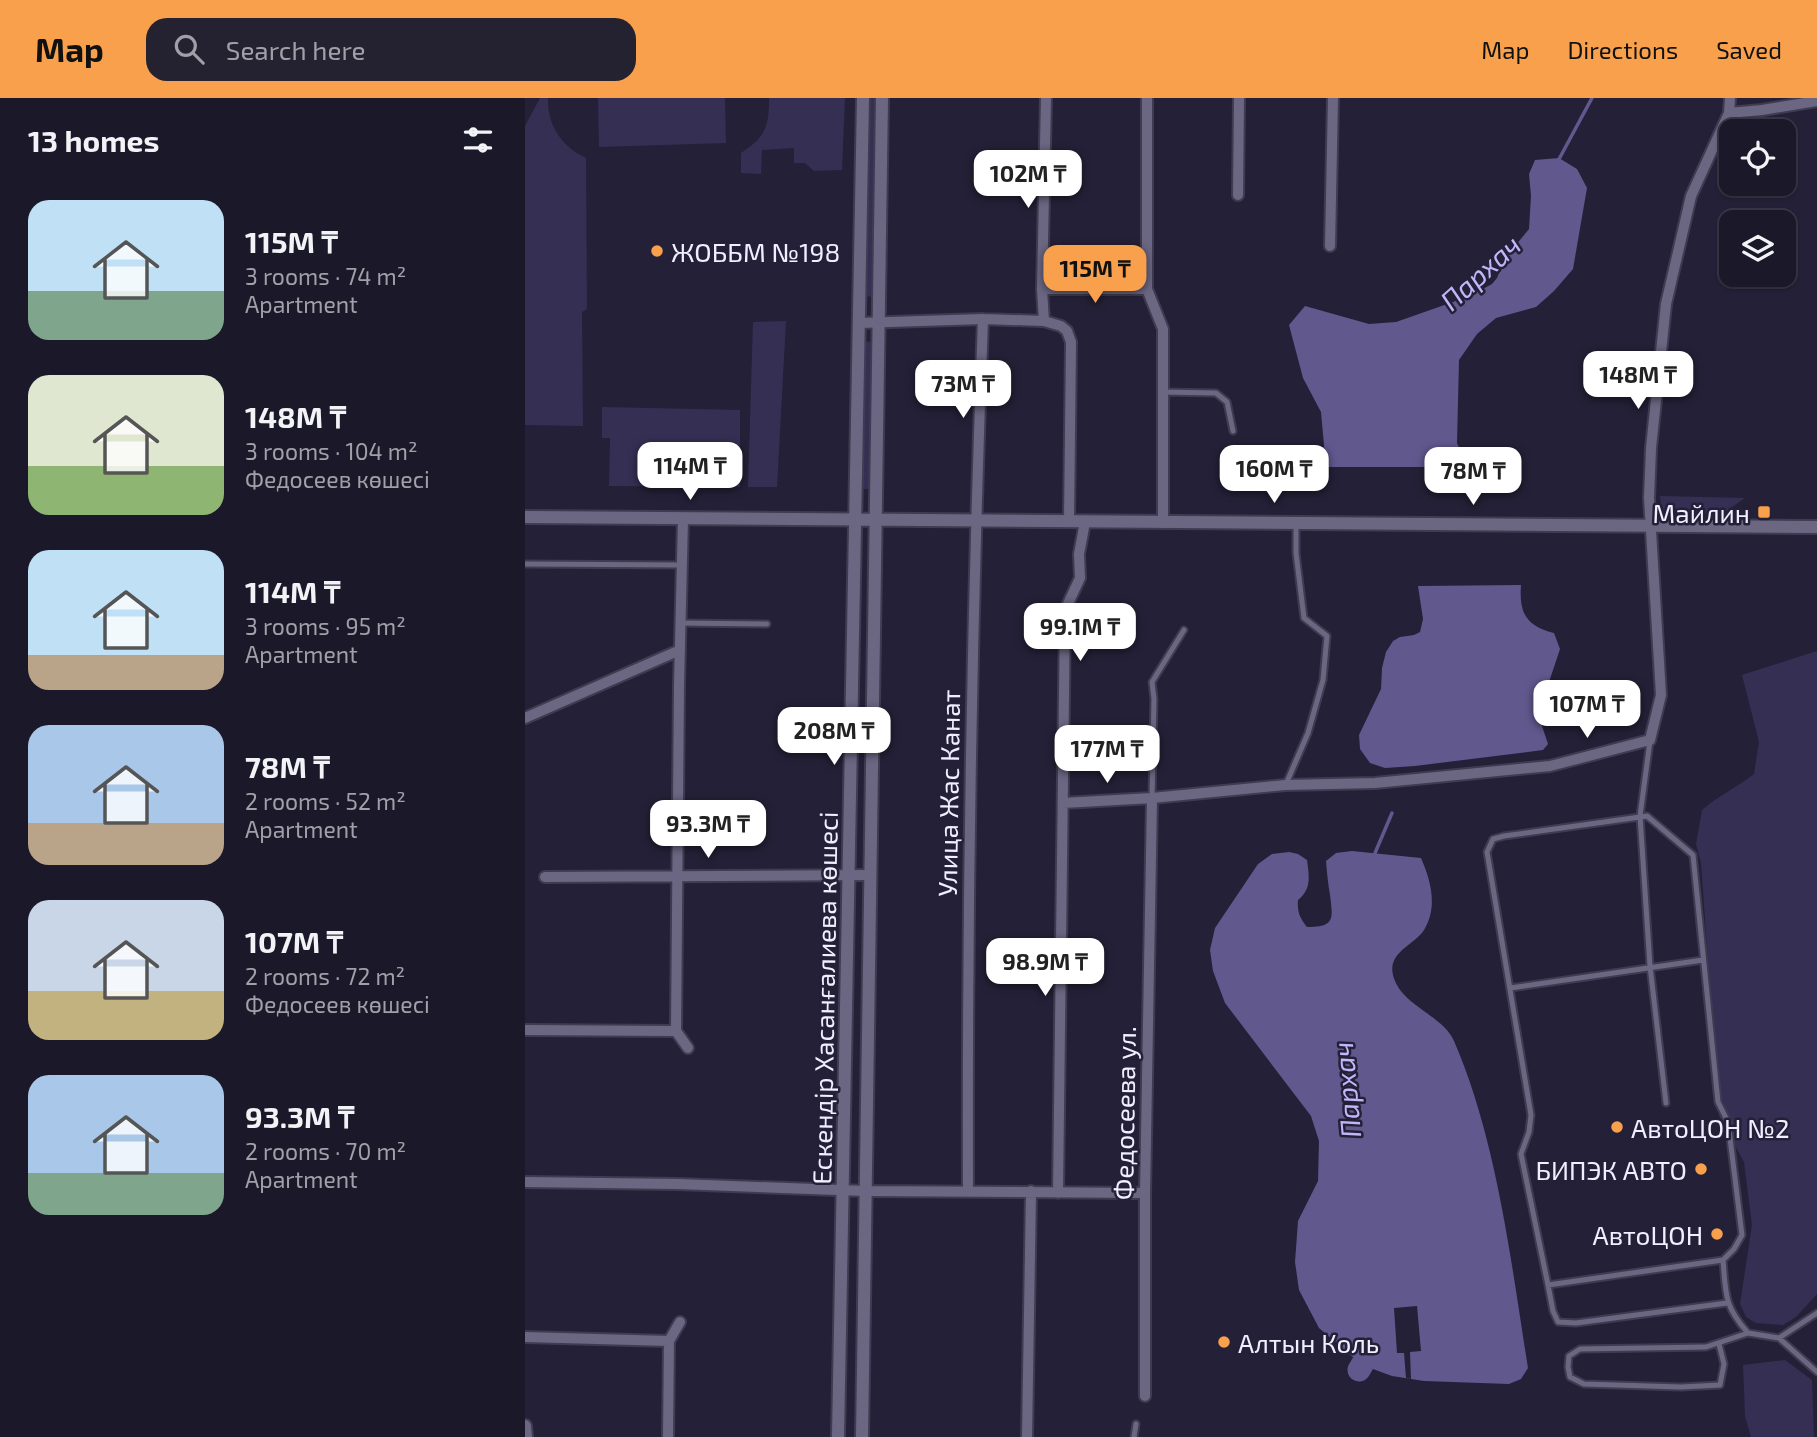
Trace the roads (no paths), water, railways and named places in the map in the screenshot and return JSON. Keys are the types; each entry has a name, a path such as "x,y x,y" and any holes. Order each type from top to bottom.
{"street":[{"name":"Ескендір Хасанғалиева көшесі","path":"838,1437 863,98"},
{"name":"Ескендір Хасанғалиева көшесі","path":"862,1437 882,98"},
{"path":"1044,321 1042,289 1046,98"},
{"path":"1147,98 1147,289 1163,329 1163,523"},
{"path":"1238,195 1239,98"},
{"path":"1330,246 1333,98"},
{"path":"1063,803 1152,798 1285,785 1375,783 1550,766 1650,740 1661,695 1651,526 1651,448 1666,304 1691,196 1728,113 1730,98"},
{"path":"1728,113 1817,101"},
{"path":"1042,289 1147,289"},
{"path":"859,323 983,319 1044,321 1061,326 1067,331 1071,342 1069,522"},
{"name":"Улица Жас Канат","path":"968,1191 975,522 983,319"},
{"path":"525,517 1817,527"},
{"path":"683,519 676,1031 688,1048"},
{"path":"1058,1193 1065,610 1080,578 1079,554 1085,523"},
{"path":"525,718 680,650"},
{"name":"Федосеева ул.","path":"1145,1396 1145,1193 1152,798"},
{"path":"545,877 870,875"},
{"path":"525,1030 676,1031"},
{"path":"525,1182 866,1191 1145,1193"},
{"path":"1027,1437 1031,1191"},
{"path":"668,1437 669,1340 680,1322"},
{"path":"525,1337 669,1340"},
{"path":"525,1426 526,1437"}],"lane":[{"path":"1162,392 1216,393 1227,402 1233,431"},
{"path":"1285,785 1308,733 1323,680 1327,636 1304,618 1296,553 1296,522"},
{"path":"525,564 682,565"},
{"path":"681,623 767,624"},
{"path":"1152,798 1152,682 1184,630"},
{"path":"1650,740 1640,816 1650,966 1666,1103"},
{"path":"1548,1285 1723,1261 1742,1235 1728,1122 1718,1102 1693,855 1647,816 1504,836 1493,839 1487,852 1531,1115 1529,1132 1521,1154 1553,1311 1558,1322 1576,1323 1727,1303"},
{"path":"1510,988 1703,960"},
{"path":"1723,1261 1727,1303 1748,1333"},
{"path":"1779,1338 1817,1313"},
{"path":"1719,1344 1724,1364 1720,1385 1681,1387 1584,1384 1570,1377 1568,1367 1569,1356 1580,1349 1706,1347 1748,1333 1779,1338 1817,1372"},
{"path":"1134,1437 1136,1424"}],"water":[{"path":"1559,158 1577,169 1587,188 1573,269 1536,307 1496,318 1477,334 1459,360 1457,443 1468,467 1326,467 1321,412 1303,378 1289,325 1305,306 1369,324 1396,322 1470,296 1492,284 1505,258 1529,229 1529,174 1535,160"},
{"path":"1521,585 1521,603 1526,617 1544,630 1554,633 1560,649 1536,708 1548,744 1543,750 1415,766 1385,768 1370,763 1360,749 1359,735 1381,689 1386,652 1393,641 1420,632 1423,619 1418,586"},
{"path":"1352,851 1421,858 1428,876 1432,903 1428,921 1419,936 1396,957 1392,971 1400,990 1407,998 1442,1025 1454,1041 1481,1119 1501,1202 1528,1368 1521,1379 1509,1384 1424,1381 1392,1376 1362,1365 1319,1328 1299,1290 1295,1262 1298,1221 1318,1181 1319,1141 1311,1116 1225,1003 1213,971 1210,950 1215,928 1258,864 1272,854 1289,852 1307,860 1309,882 1306,891 1298,900 1299,915 1307,927 1327,923 1332,910 1326,861 1336,853"}],"waterway":[{"name":"Пархач","path":"1558,161 1592,98"},
{"name":"Пархач","path":"1375,853 1392,813"},
{"name":"Пархач","path":"1359,1370 1362,1365"}],"place":[{"name":"ЖОББМ №198","path":"657,251"},
{"name":"Майлин","path":"1764,512"},
{"name":"АвтоЦОН №2","path":"1617,1127"},
{"name":"БИПЭК АВТО","path":"1701,1169"},
{"name":"АвтоЦОН","path":"1717,1234"},
{"name":"Алтын Коль","path":"1224,1342"}]}
